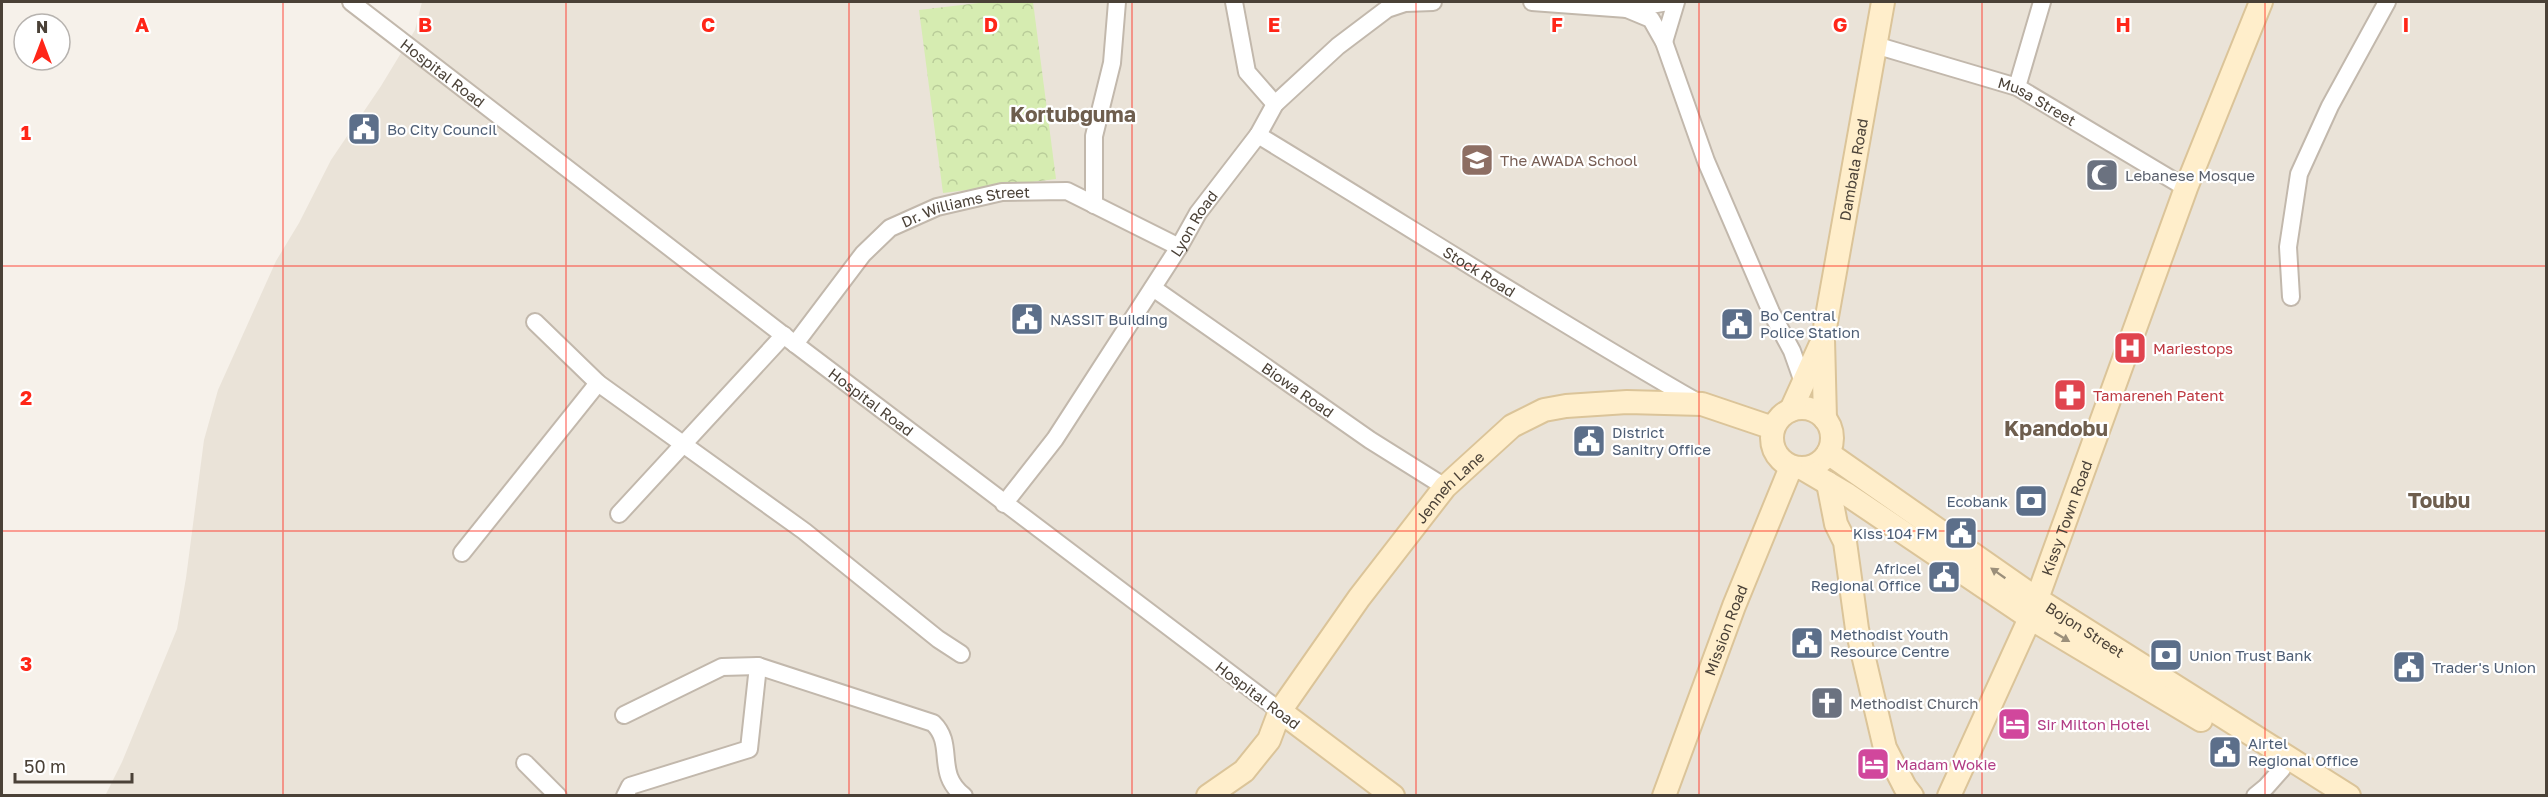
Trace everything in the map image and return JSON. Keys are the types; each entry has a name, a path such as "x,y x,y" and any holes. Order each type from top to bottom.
{"street":[{"name":"Hospital Road","path":"351,2 1004,504 1393,795"},
{"path":"1095,205 1094,136 1112,63 1117,2"},
{"path":"1234,2 1247,72 1275,104"},
{"name":"Lyon Road","path":"1004,504 1055,439 1179,247 1198,213 1258,135 1275,104 1338,46 1388,5 1434,2"},
{"path":"1532,2 1560,2 1627,9 1668,2"},
{"path":"1664,42 1676,2"},
{"name":"Dambala Road","path":"1825,419 1824,339 1883,2"},
{"path":"2017,87 2042,2"},
{"name":"Kissy Town Road","path":"1949,795 2034,609 2186,188 2261,2"},
{"path":"2291,297 2288,247 2299,174 2330,106 2387,2"},
{"path":"1627,9 1651,19 1664,42 1706,161 1771,312 1792,351 1803,382"},
{"name":"Musa Street","path":"1875,45 2017,87 2186,188"},
{"name":"Stock Road","path":"1258,135 1440,245 1602,347 1702,405"},
{"name":"Dr. Williams Street","path":"619,514 682,446 789,340 863,254 890,228 937,207 1002,192 1067,191 1179,247"},
{"name":"Biowa Road","path":"1152,288 1370,440 1445,487"},
{"path":"535,322 598,383 682,446 804,531 938,639 961,654"},
{"name":"Dambala Road","path":"1791,410 1824,339"},
{"path":"462,553 598,383"},
{"name":"Jenneh Lane","path":"1208,795 1244,771 1269,740 1280,711 1359,598 1445,487 1512,426 1544,411 1566,406 1627,402 1702,405"},
{"path":"1702,405 1773,428"},
{"path":"1835,459 1796,468 1775,453 1772,444 1773,428 1778,419 1791,410 1807,408 1817,412 1825,419 1832,438 1835,459 1848,495 1849,521 1845,542"},
{"name":"Bojon Street","path":"1835,459 2034,609 2322,795"},
{"name":"Bojon Street","path":"1796,468 1828,483 2034,609 2349,795"},
{"name":"Mission Road","path":"1664,795 1734,606 1796,468"},
{"path":"1828,483 1836,524 1845,542 1857,628 1885,748 1905,787 1912,795"},
{"path":"624,715 722,668 758,666 933,723 942,731 948,777 956,790 964,795"},
{"path":"625,795 630,786 749,749 758,666"},
{"path":"525,763 558,795"},
{"path":"2255,795 2266,787 2282,769"}],"shaded area":[{"path":"422,2 2546,2 2546,795 105,796 122,762 177,629 204,440 218,390 276,261 299,223 331,160 381,86 415,30"}],"green space":[{"path":"987,2 1033,2 1056,179 943,193 919,10"}],"place":[{"name":"Bo City Council","path":"364,129"},
{"name":"The AWADA School","path":"1477,160"},
{"name":"Lebanese Mosque","path":"2102,175"},
{"name":"NASSIT Building","path":"1027,319"},
{"name":"Bo Central Police Station","path":"1737,324"},
{"name":"Mariestops","path":"2130,348"},
{"name":"Tamareneh Patent","path":"2070,395"},
{"name":"District Sanitry Office","path":"1589,441"},
{"name":"Ecobank","path":"2031,501"},
{"name":"Kiss 104 FM","path":"1961,533"},
{"name":"Africel Regional Office","path":"1944,577"},
{"name":"Methodist Youth Resource Centre","path":"1807,643"},
{"name":"Union Trust Bank","path":"2166,655"},
{"name":"Trader's Union","path":"2409,667"},
{"name":"Methodist Church","path":"1827,703"},
{"name":"Sir Milton Hotel","path":"2014,724"},
{"name":"Airtel Regional Office","path":"2225,752"},
{"name":"Madam Wokie","path":"1873,764"}],"district":[{"name":"Kortubguma","path":"1073,114"},
{"name":"Kpandobu","path":"2056,428"},
{"name":"Toubu","path":"2439,500"}]}
